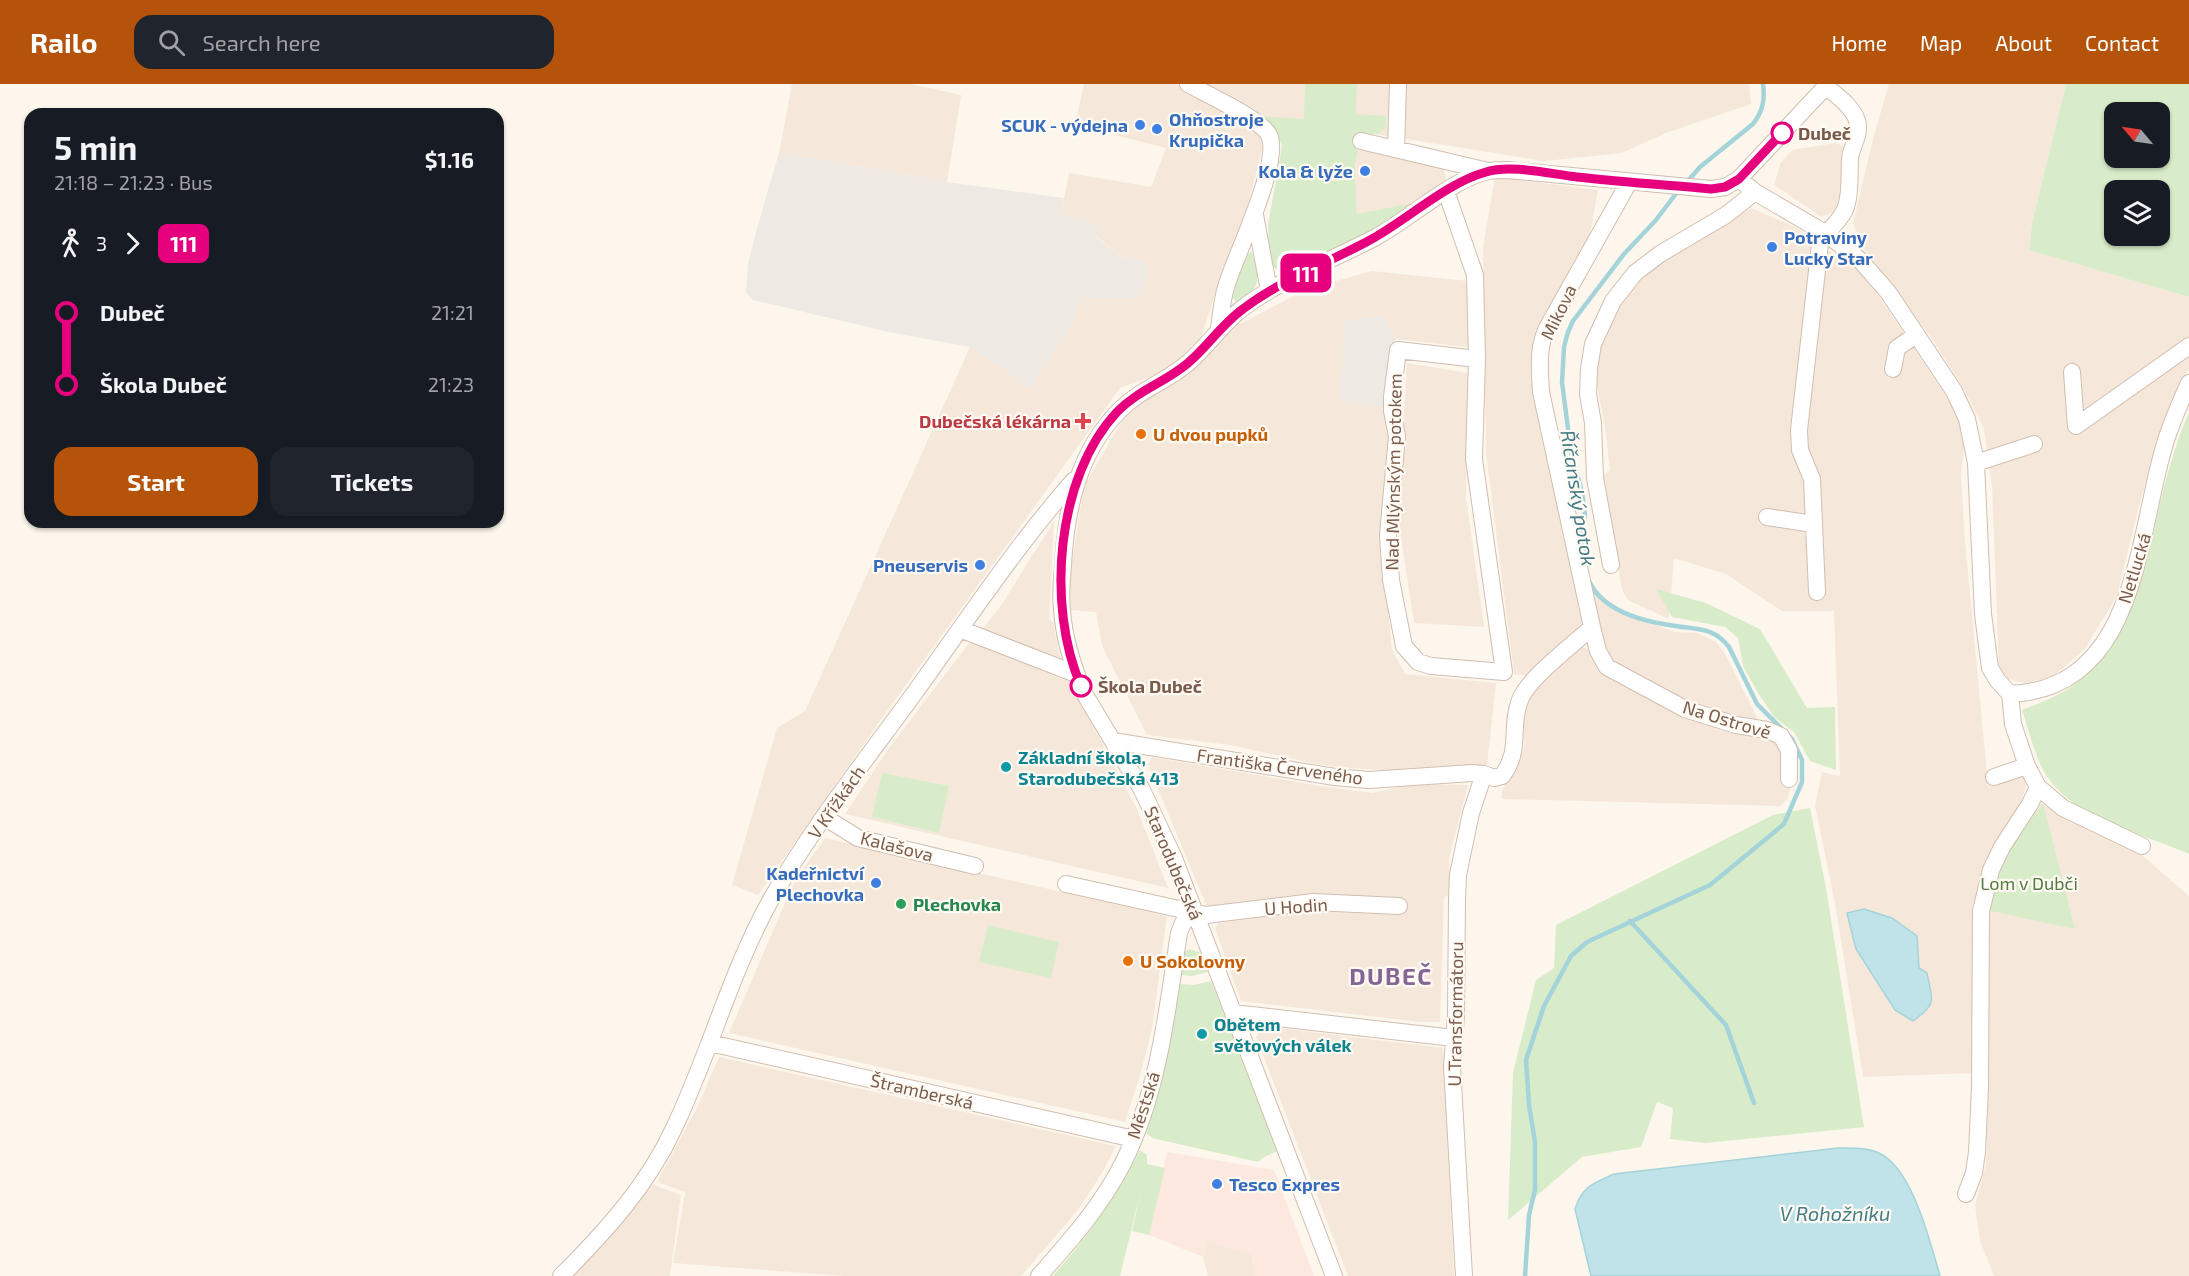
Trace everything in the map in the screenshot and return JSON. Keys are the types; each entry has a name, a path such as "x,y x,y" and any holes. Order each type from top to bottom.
{"street":[{"path":"1188,84 1258,123 1270,136 1272,147 1263,187 1227,285 1219,329"},
{"path":"1396,149 1398,84"},
{"path":"1361,141 1488,171 1515,170 1711,189 1725,187 1739,179 1827,85 1854,115 1859,127 1850,158 1846,206 1840,219 1825,233 1820,244 1799,442 1812,479 1817,592"},
{"path":"1219,329 1241,310 1269,291 1392,228 1466,179 1488,171"},
{"path":"1739,179 1755,192 1825,233 1860,260 1888,292 1954,391 1967,419 1976,463 1983,614 1990,668 2010,694 2013,724 2027,766 2038,787 2063,808 2142,846"},
{"name":"Mikova","path":"1592,627 1541,392 1539,361 1542,338 1547,328 1629,182"},
{"name":"Nad Mlýnským potokem","path":"1446,191 1475,275 1477,359 1474,459 1504,672 1431,666 1418,662 1404,646 1391,580 1388,535 1397,436 1392,397 1398,350 1477,359"},
{"path":"1611,565 1595,478 1593,423 1588,394 1588,369 1593,344 1613,301 1635,273 1660,254 1726,215 1755,192"},
{"path":"1254,213 1269,291"},
{"name":"Starodubečská","path":"1219,329 1189,363 1134,397 1119,410 1100,435 1078,475 1071,497 1065,536 1062,612 1076,674 1084,693 1152,809 1234,1013 1334,1276"},
{"path":"1893,369 1897,348 1916,335"},
{"path":"2072,372 2076,426 2189,346"},
{"name":"Netlucká","path":"2010,694 2030,693 2058,684 2081,669 2103,645 2125,605 2141,555 2164,447 2189,382"},
{"path":"1976,463 2034,444"},
{"name":"V Křížkách","path":"561,1276 615,1217 647,1175 674,1130 768,905 824,817 1038,523 1078,475"},
{"path":"1767,517 1813,524"},
{"path":"1484,774 1494,778 1502,776 1509,768 1515,750 1515,724 1521,698 1531,683 1592,627"},
{"name":"Na Ostrově","path":"1592,627 1598,651 1607,667 1685,709 1736,725 1767,730 1781,736 1789,750 1789,779"},
{"path":"960,629 1076,674"},
{"name":"Františka Červeného","path":"1113,741 1335,777 1369,780 1484,774"},
{"path":"1994,777 2027,766"},
{"name":"U Transformátoru","path":"1464,1276 1453,1084 1458,875 1471,813 1484,774"},
{"path":"1966,1194 1974,1173 1977,1152 1981,911 1991,870 2038,787"},
{"name":"Kalašova","path":"824,817 858,838 975,866"},
{"path":"1066,884 1194,912"},
{"name":"U Hodin","path":"1194,912 1206,915 1313,902 1399,906"},
{"name":"Městská","path":"1039,1276 1071,1240 1106,1192 1134,1139 1162,1042 1179,933 1183,923 1194,912"},
{"path":"1234,1013 1454,1038"},
{"name":"Štramberská","path":"710,1043 1134,1139"}],"shaded area":[{"path":"792,84 910,84 961,95 947,182 779,153"},
{"path":"1084,84 1177,84 1265,137 1246,213 1200,340 1168,370 1120,388 882,718 758,895 732,885 777,728 805,711 970,347 1031,389 1070,328 1081,298 1142,298 1147,272 1145,262 1120,256 1096,236 1099,224 1061,215 1069,173 1151,187 1166,148 1075,125"},
{"path":"1199,84 1749,84 1751,104 1666,133 1622,153 1545,161 1261,116"},
{"path":"1889,84 2066,84 2032,223 2029,250 2189,297 2189,369 2171,403 2141,498 2117,596 2084,650 2051,678 2024,683 2008,679 1999,665 1992,486 1984,429 1963,387 1932,339 1865,250 1853,224"},
{"path":"1835,143 1847,147 1841,202 1834,212 1822,217 1774,185 1780,164 1792,150"},
{"path":"1359,150 1438,164 1444,169 1446,179 1440,188 1414,205 1357,214 1355,166 1356,152"},
{"path":"779,153 947,182 1064,198 1061,215 1099,224 1096,237 1120,256 1145,262 1147,272 1142,298 1081,298 1070,328 1031,389 970,347 889,332 753,300 746,293 748,264"},
{"path":"1495,177 1598,190 1590,234 1535,332 1533,363 1587,626 1527,676 1514,674 1486,452 1483,248"},
{"path":"1751,208 1797,228 1858,271 1878,295 1957,412 1965,437 1961,475 1965,541 1988,784 2023,772 2026,785 2022,801 1998,839 1972,907 1974,1073 1863,1077 1835,903 1815,806 1822,772 1840,776 1834,611 1782,611 1726,574 1674,558 1669,619 1628,600 1622,590 1603,476 1610,470 1597,385 1598,355 1625,293 1634,279"},
{"path":"1372,271 1468,281 1468,347 1396,339 1382,316 1341,402 1385,407 1390,436 1380,529 1392,649 1405,674 1496,683 1487,765 1403,771 1348,768 1316,764 1230,745 1147,735 1102,646 1096,612 1071,610 1070,574 1084,486 1122,421 1154,391 1189,374 1238,325 1307,289"},
{"path":"1382,316 1396,339 1385,407 1340,402 1344,321"},
{"path":"1407,363 1468,373 1466,497 1484,627 1414,623 1398,517"},
{"path":"1054,521 1049,619 1053,622 1060,658 981,631 1002,604"},
{"path":"1593,583 1600,599 1614,610 1675,632 1698,633 1716,642 1725,654 1760,723 1686,706 1610,664 1586,584"},
{"path":"970,642 1070,682 1137,809 1168,888 845,814 889,748"},
{"path":"1578,645 1592,651 1678,715 1737,735 1765,732 1777,738 1792,781 1788,798 1781,806 1502,799 1502,791 1524,747 1522,708 1530,693"},
{"path":"1152,757 1372,793 1399,787 1400,784 1468,785 1449,858 1451,895 1444,897 1440,1022 1420,1022 1241,1001 1215,928 1219,923 1307,911 1404,915 1404,898 1315,894 1207,907 1148,765"},
{"path":"2040,803 2143,856 2189,896 2189,1276 1994,1276 1980,1241 1975,1205 1986,1164 1989,1073 1987,911 2004,856"},
{"path":"825,838 1167,916 1152,1029 1125,1122 729,1033 795,880"},
{"path":"1262,1026 1443,1048 1454,1276 1348,1276 1256,1037"},
{"path":"719,1057 1116,1146 1078,1210 1021,1276 843,1276 673,1263 685,1192 657,1182 698,1106"},
{"path":"1167,1152 1274,1170 1314,1276 1254,1276 1252,1254 1207,1241 1203,1257 1149,1235"},
{"path":"652,1184 681,1195 670,1276 568,1276 591,1254"},
{"path":"1207,1241 1252,1254 1254,1276 1208,1276 1203,1257"}],"green space":[{"path":"1305,84 1357,84 1356,114 1386,116 1386,127 1378,134 1361,133 1355,166 1357,214 1413,203 1414,205 1367,235 1284,274 1272,266 1269,255 1268,225 1282,146 1276,131 1261,116 1304,119"},
{"path":"2066,84 2189,84 2189,297 2029,250 2032,223"},
{"path":"1252,252 1257,282 1251,292 1237,303 1232,297 1246,254"},
{"path":"2189,412 2189,854 2111,824 2074,803 2046,775 2032,744 2022,710 2056,696 2075,684 2097,664 2114,642 2128,616 2138,589 2169,468"},
{"path":"1656,589 1706,603 1760,629 1807,708 1835,707 1836,770 1810,761 1794,732 1775,718 1743,666 1738,638 1725,627 1672,617"},
{"path":"882,773 949,786 939,833 872,817"},
{"name":"Lom v Dubči","path":"2043,803 2075,929 1987,910 1999,863 2007,846"},
{"path":"1810,808 1826,888 1864,1127 1705,1143 1670,1139 1673,1108 1657,1102 1641,1147 1582,1157 1508,1220 1513,1073 1536,980 1554,968 1556,925 1773,815"},
{"path":"988,925 1059,942 1051,978 979,962"},
{"path":"1189,949 1201,953 1208,972 1192,976 1179,975 1183,953"},
{"path":"1211,981 1278,1151 1258,1162 1152,1138 1144,1129 1178,984 1194,985"},
{"path":"1140,1150 1147,1155 1147,1164 1165,1168 1149,1235 1132,1231 1141,1190 1120,1276 1053,1276 1100,1216"}],"water":[{"path":"1864,909 1892,918 1917,936 1919,968 1927,973 1931,1001 1926,1010 1913,1021 1895,1010 1856,949 1847,913"},
{"name":"V Rohožníku","path":"1838,1148 1874,1151 1891,1161 1911,1190 1919,1208 1940,1276 1591,1276 1575,1209 1581,1195 1595,1183 1614,1174"}],"waterway":[{"name":"Říčanský potok","path":"1686,183 1700,167 1753,124 1763,105 1763,84"},
{"name":"Říčanský potok","path":"1586,563 1582,536 1585,514 1582,492 1571,452 1562,382 1564,347 1573,321 1624,254 1656,220 1678,191"},
{"name":"Říčanský potok","path":"1525,1276 1529,1215 1535,1190 1535,1142 1529,1105 1526,1060 1544,1006 1571,956 1587,942 1710,885 1784,824 1802,782 1802,760 1792,739 1757,704 1729,647 1723,641 1705,630 1651,622 1626,614 1604,601 1589,581"},
{"path":"1630,921 1726,1025 1754,1103"}],"bus line":[{"name":"111","path":"1081,686 1070,654 1062,612 1061,592 1065,536 1071,497 1078,475 1100,435 1119,410 1134,397 1189,363 1219,329 1241,310 1269,291 1392,228 1466,179 1488,171 1532,171 1711,189 1725,187 1739,179 1782,133"}],"place":[{"name":"SCUK - výdejna","path":"1140,125"},
{"name":"Ohňostroje Krupička","path":"1157,129"},
{"name":"Dubeč","path":"1782,133"},
{"name":"Kola & lyže","path":"1365,171"},
{"name":"Potraviny Lucky Star","path":"1772,247"},
{"name":"Dubečská lékárna","path":"1083,421"},
{"name":"U dvou pupků","path":"1141,434"},
{"name":"Pneuservis","path":"980,565"},
{"name":"Škola Dubeč","path":"1081,686"},
{"name":"Základní škola, Starodubečská 413","path":"1006,767"},
{"name":"Kadeřnictví Plechovka","path":"876,883"},
{"name":"Plechovka","path":"901,904"},
{"name":"U Sokolovny","path":"1128,961"},
{"name":"Obětem světových válek","path":"1202,1034"},
{"name":"Tesco Expres","path":"1217,1184"}],"district":[{"name":"DUBEČ","path":"1391,975"}]}
